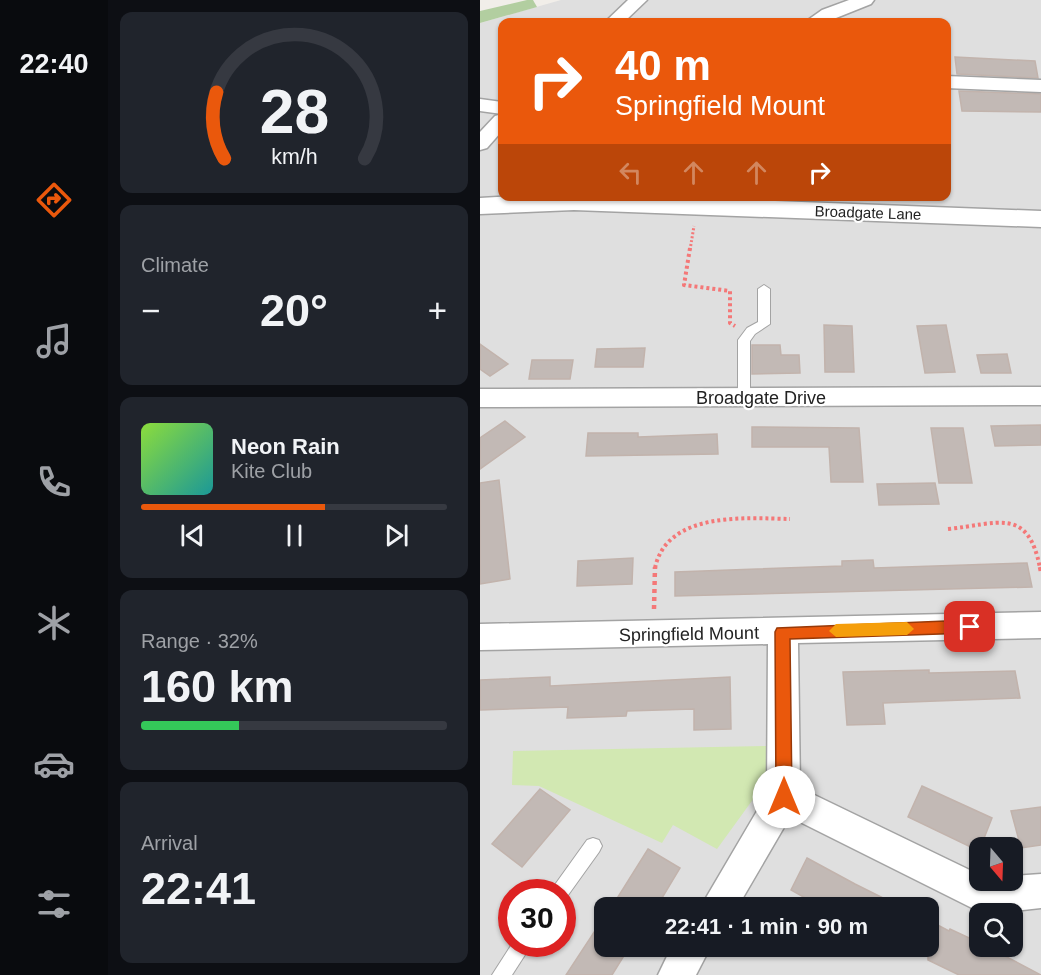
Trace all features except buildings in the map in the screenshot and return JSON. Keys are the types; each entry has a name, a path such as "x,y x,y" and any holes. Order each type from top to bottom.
{"street":[{"path":"618,18 638,0"},
{"path":"821,18 865,0"},
{"path":"951,82 1041,86"},
{"path":"480,105 498,107"},
{"path":"480,144 498,124"},
{"name":"Broadgate Lane","path":"480,206 574,202 1041,219"},
{"name":"Broadgate Drive","path":"480,398 1041,396"},
{"name":"Springfield Mount","path":"480,637 1041,625"},
{"path":"724,897 784,797 783,632"},
{"path":"784,797 984,896 1041,891"},
{"path":"676,975 687,957"}],"lane":[{"path":"744,398 744,340 764,324 764,289"},
{"path":"569,879 593,846"},
{"path":"501,975 514,957"}],"path":[{"path":"698,207 684,285 730,291 730,323 748,335"},
{"path":"654,634 656,560 663,547 676,534 723,519 790,519"},
{"path":"948,528 984,523 1020,527 1029,533 1034,542 1041,572"}],"shaded area":[{"path":"561,0 1041,0 1041,975 480,975 480,23"}],"green space":[{"path":"533,0 537,7 480,23 480,11"},
{"path":"767,746 767,780 717,849 673,825 662,843 539,786 512,785 513,751"}],"slow traffic":[{"path":"836,631 907,629"}],"route":[{"path":"784,797 783,632 970,627"}]}
